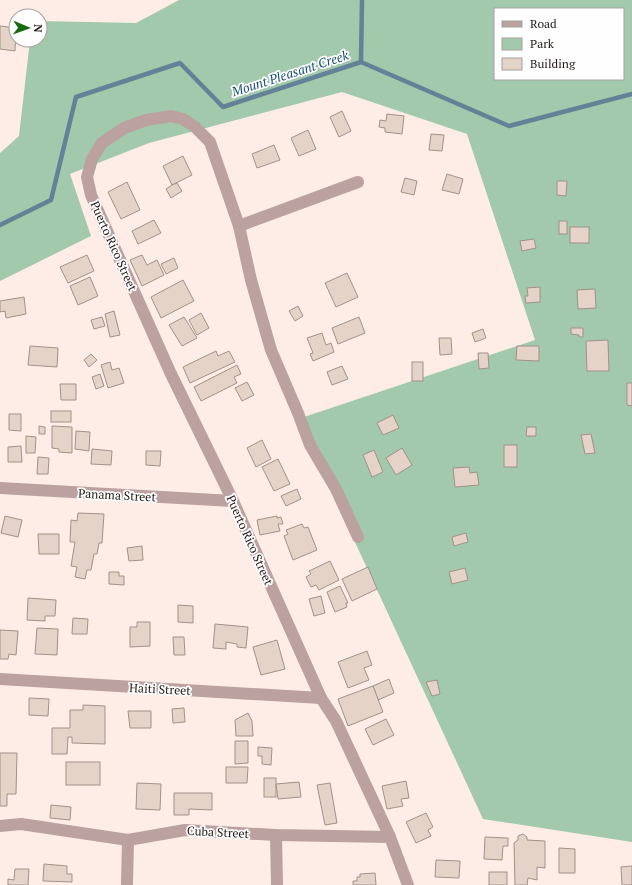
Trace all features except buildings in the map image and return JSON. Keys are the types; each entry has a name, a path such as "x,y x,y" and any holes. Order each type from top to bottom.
{"street":[{"name":"Puerto Rico Street","path":"358,537 336,489 310,446 298,413 273,356 251,280 239,226 210,142 183,119 171,116 146,120 124,128 102,143 92,159 87,178 91,195 171,374 233,501 321,698 336,721 390,837 408,885"},
{"path":"239,226 358,182"},
{"name":"Panama Street","path":"0,488 233,501"},
{"name":"Haiti Street","path":"0,679 321,698"},
{"name":"Cuba Street","path":"0,826 21,824 128,840 185,830 276,835 390,837"},
{"path":"276,835 277,885"},
{"path":"127,885 128,840"}],"green space":[{"path":"179,0 632,0 632,842 483,819 298,419 535,340 467,134 342,92 149,143 70,174 91,236 0,281 0,153 19,136 29,48 48,48 48,21 136,23"}],"waterway":[{"path":"361,62 362,0"},
{"name":"Mount Pleasant Creek","path":"0,225 51,200 76,97 180,63 223,107 361,62 509,126 632,94"}]}
